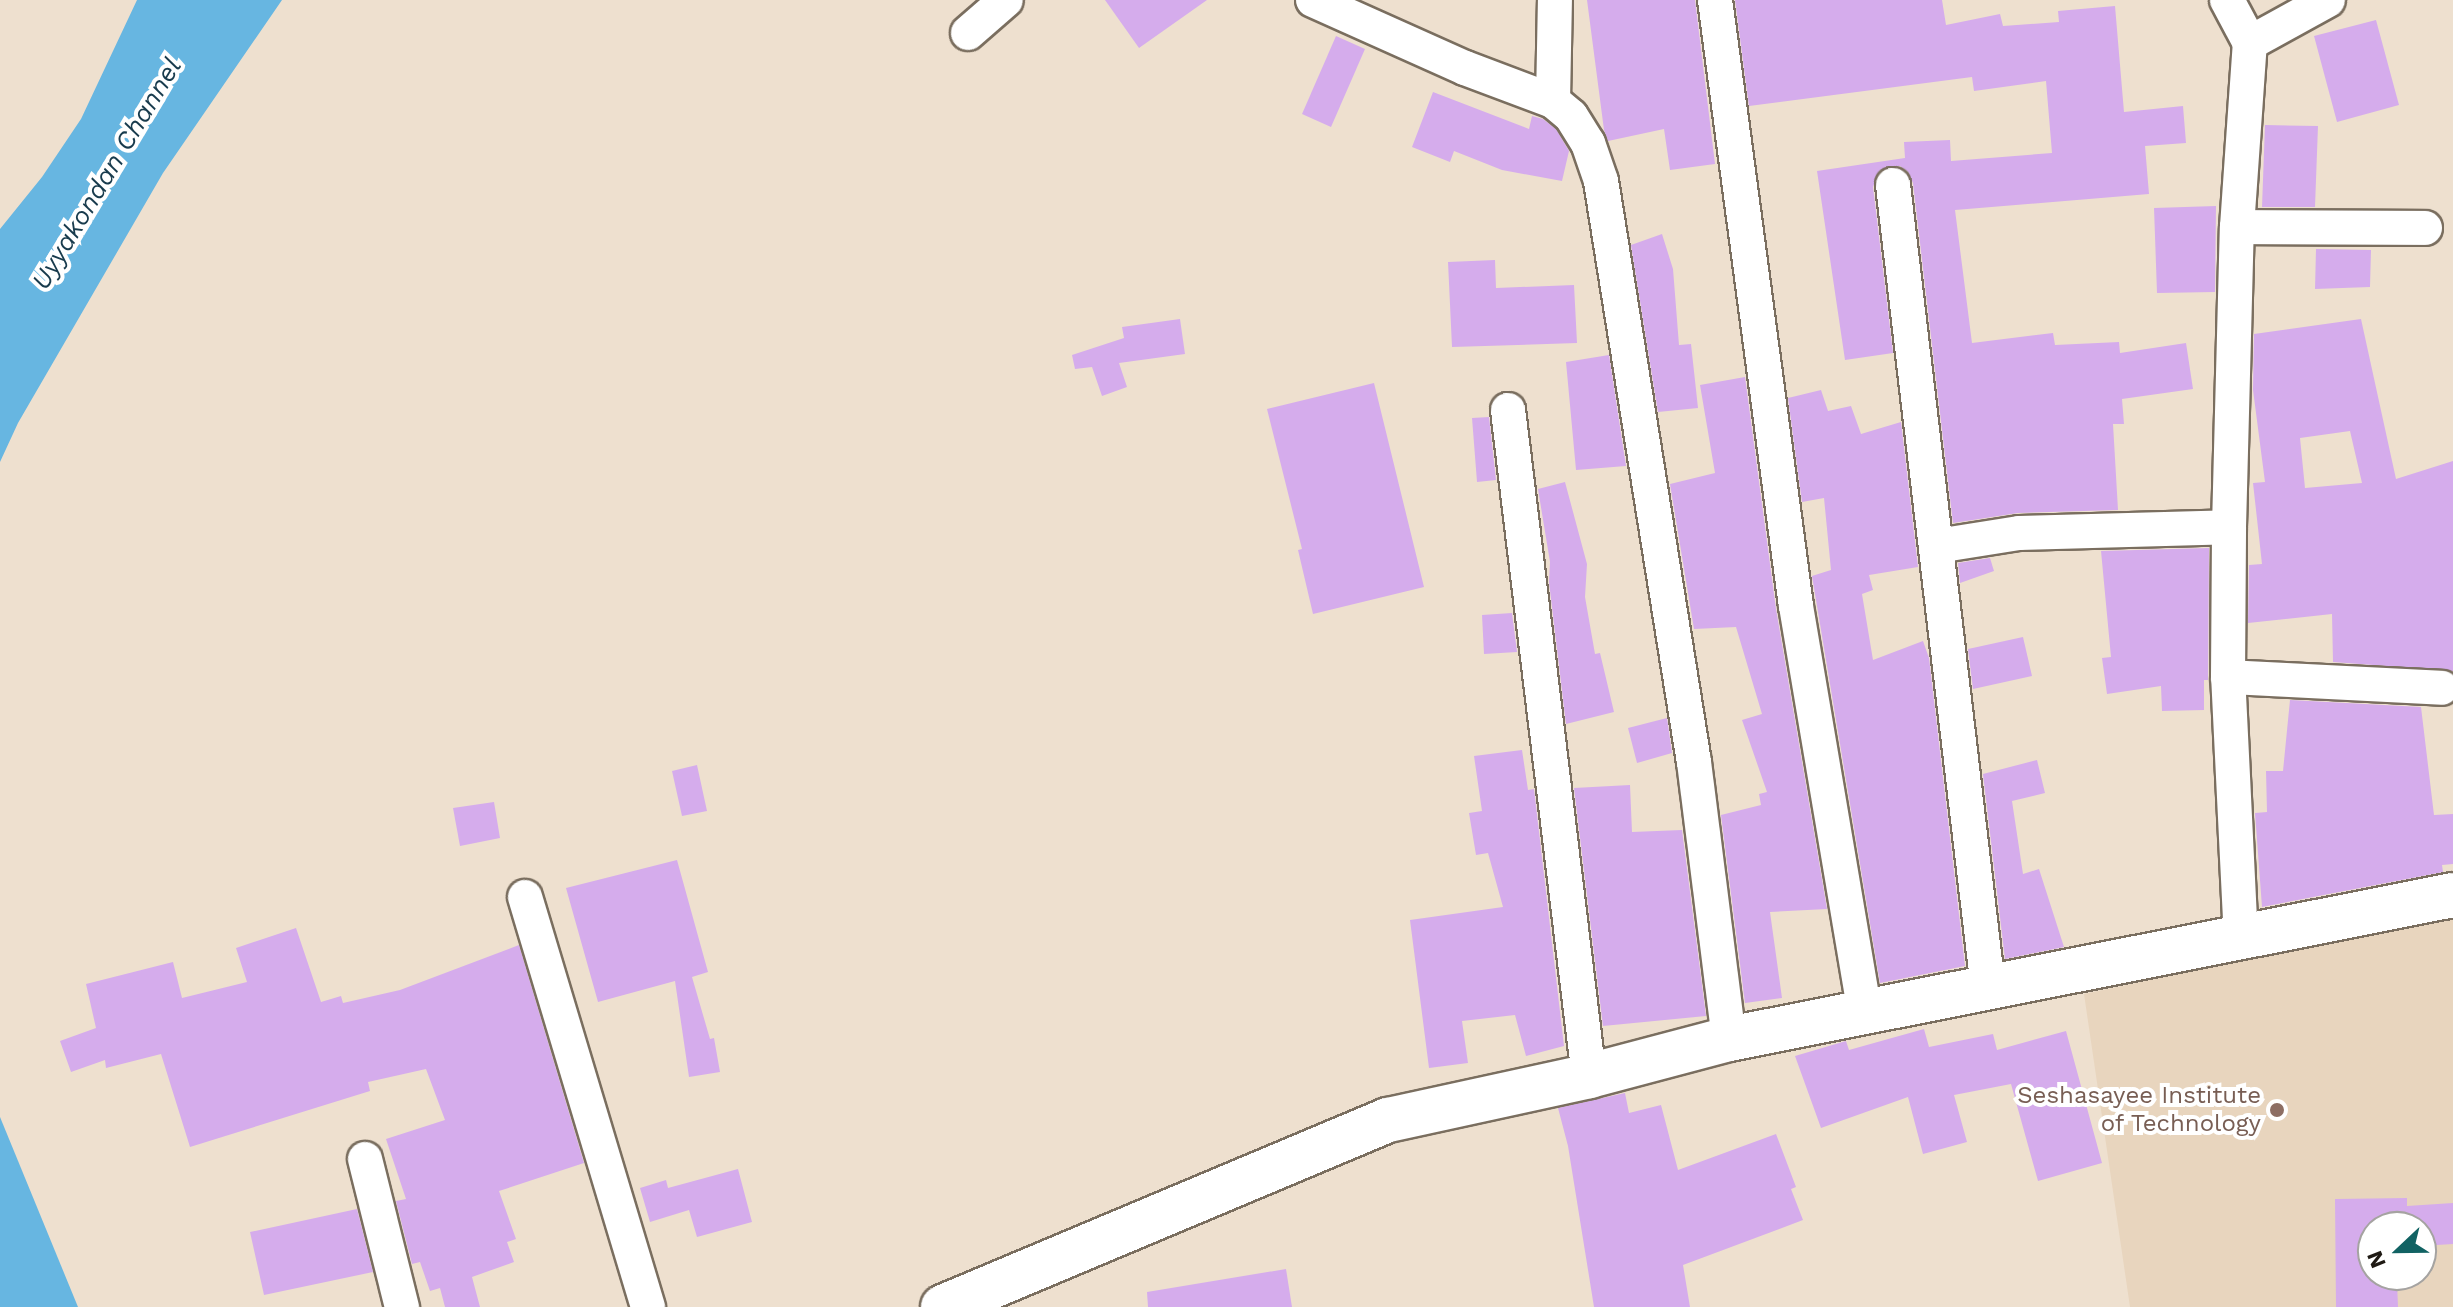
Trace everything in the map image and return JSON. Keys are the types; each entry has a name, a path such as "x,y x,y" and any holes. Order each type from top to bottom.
{"street":[{"path":"968,33 1006,0"},
{"path":"1313,0 1362,10 1465,68 1553,101 1571,116 1588,143 1601,181 1694,762 1729,1039"},
{"path":"1553,101 1555,0"},
{"path":"1715,0 1796,606 1865,1015"},
{"path":"2227,0 2250,43 2237,227 2229,527 2228,677 2241,940"},
{"path":"2250,43 2328,0"},
{"path":"1893,185 1988,988"},
{"path":"2237,227 2425,228"},
{"path":"1508,410 1589,1076"},
{"path":"1937,546 2019,533 2229,527"},
{"path":"2228,677 2442,688"},
{"path":"943,1307 1388,1120 1589,1076 1729,1039 1865,1015 2453,895"},
{"path":"525,897 648,1307"},
{"path":"365,1159 402,1307"}],"shaded area":[{"name":"Seshasayee Institute of Technology","path":"2453,916 2453,1307 2130,1307 2084,994"}],"water":[{"name":"Uyyakondan Channel","path":"137,0 282,0 163,173 18,423 0,462 0,229 42,177 81,119"},
{"path":"0,1117 78,1307 0,1307"}],"building":[{"path":"1105,0 1207,0 1139,48"},
{"path":"1587,0 1695,0 1715,164 1670,170 1664,129 1608,141"},
{"path":"1735,0 1942,0 1946,25 2000,14 2003,26 2059,22 2058,11 2115,6 2124,112 2183,106 2186,143 2145,146 2149,194 1955,210 1972,343 2053,333 2055,345 2119,342 2120,353 2186,343 2193,389 2122,399 2124,424 2113,424 2118,510 2018,513 1953,523 1913,183 1908,172 1900,166 1880,170 1873,187 1893,353 1845,360 1817,171 1905,158 1904,142 1950,140 1951,161 2052,153 2046,81 1974,91 1972,77 1749,106"},
{"path":"2376,20 2399,105 2337,122 2314,36"},
{"path":"1336,36 1365,49 1331,127 1302,114"},
{"path":"1433,92 1529,129 1532,116 1543,119 1556,129 1569,151 1562,181 1502,170 1454,151 1450,162 1412,147"},
{"path":"2265,125 2318,126 2315,207 2262,207"},
{"path":"2216,206 2215,292 2157,293 2154,208"},
{"path":"1662,234 1673,269 1679,345 1691,344 1698,408 1658,412 1631,245"},
{"path":"2316,249 2371,250 2370,287 2315,289"},
{"path":"1495,260 1496,288 1574,285 1577,343 1452,347 1448,262"},
{"path":"1180,319 1185,354 1119,363 1127,387 1102,396 1092,367 1075,369 1072,355 1124,338 1122,327"},
{"path":"2361,319 2396,479 2453,461 2453,671 2333,662 2332,614 2248,623 2249,565 2262,564 2253,483 2265,482 2253,390 2254,334","holes":["2350,431 2362,483 2305,488 2300,438"]},
{"path":"1609,355 1626,466 1576,470 1566,362"},
{"path":"1745,377 1776,609 1827,909 1770,912 1782,998 1745,1003 1721,815 1761,805 1759,794 1767,792 1742,720 1762,714 1736,627 1694,629 1670,484 1715,473 1700,385"},
{"path":"1374,383 1424,587 1313,614 1298,550 1302,549 1267,409"},
{"path":"1821,390 1828,411 1851,406 1861,434 1901,422 1918,567 1869,575 1873,590 1862,594 1873,660 1923,641 1929,658 1965,966 1880,983 1812,576 1831,570 1824,498 1802,502 1788,398"},
{"path":"1489,417 1496,480 1477,482 1472,418"},
{"path":"1565,482 1587,564 1585,597 1595,654 1600,653 1614,712 1566,724 1549,582 1550,562 1538,489"},
{"path":"2209,548 2208,680 2204,680 2204,710 2162,711 2161,686 2107,694 2102,658 2111,657 2101,551"},
{"path":"1990,558 1994,571 1960,583 1958,563"},
{"path":"1512,613 1517,652 1484,654 1482,615"},
{"path":"2023,637 2032,676 1973,689 1968,649"},
{"path":"2290,700 2421,707 2434,815 2453,814 2453,864 2442,865 2443,872 2262,907 2255,813 2267,812 2266,771 2283,771"},
{"path":"1667,718 1672,753 1637,763 1628,728"},
{"path":"1522,750 1528,790 1534,789 1564,1046 1526,1056 1515,1015 1462,1021 1468,1063 1429,1068 1410,920 1503,907 1488,853 1476,855 1469,813 1482,811 1474,756"},
{"path":"2037,760 2045,793 2012,801 2023,874 2039,869 2064,947 2005,959 1983,774"},
{"path":"697,765 707,811 682,816 672,771"},
{"path":"1630,785 1632,832 1682,830 1706,1016 1603,1026 1574,788"},
{"path":"494,802 500,838 460,846 453,808"},
{"path":"677,860 708,972 692,977 710,1039 714,1038 720,1072 689,1077 675,981 598,1002 566,888"},
{"path":"296,928 321,1002 341,996 343,1003 400,990 519,945 584,1163 499,1191 516,1239 507,1242 514,1262 472,1277 480,1307 445,1307 440,1288 430,1291 420,1262 412,1264 396,1201 406,1199 386,1139 445,1120 426,1069 368,1082 370,1091 190,1147 161,1054 106,1068 105,1060 71,1072 60,1041 96,1028 86,984 173,962 182,998 247,982 236,948"},
{"path":"1924,1029 1929,1047 1993,1034 1997,1050 2066,1031 2102,1163 2038,1181 2011,1084 1954,1095 1967,1142 1923,1154 1908,1097 1821,1128 1795,1056 1846,1041 1849,1050"},
{"path":"1625,1093 1629,1113 1661,1105 1678,1170 1776,1134 1796,1187 1791,1189 1803,1220 1683,1265 1690,1307 1594,1307 1568,1146 1558,1108"},
{"path":"738,1169 752,1222 697,1237 689,1210 650,1222 640,1188 666,1180 668,1188"},
{"path":"2407,1198 2407,1206 2453,1203 2453,1244 2437,1245 2437,1211 2357,1211 2357,1291 2397,1291 2398,1307 2336,1307 2335,1199"},
{"path":"357,1209 373,1272 264,1295 250,1232"},
{"path":"1286,1269 1292,1307 1148,1307 1147,1292"}],"place":[{"name":"Seshasayee Institute of Technology","path":"2277,1110"}]}
